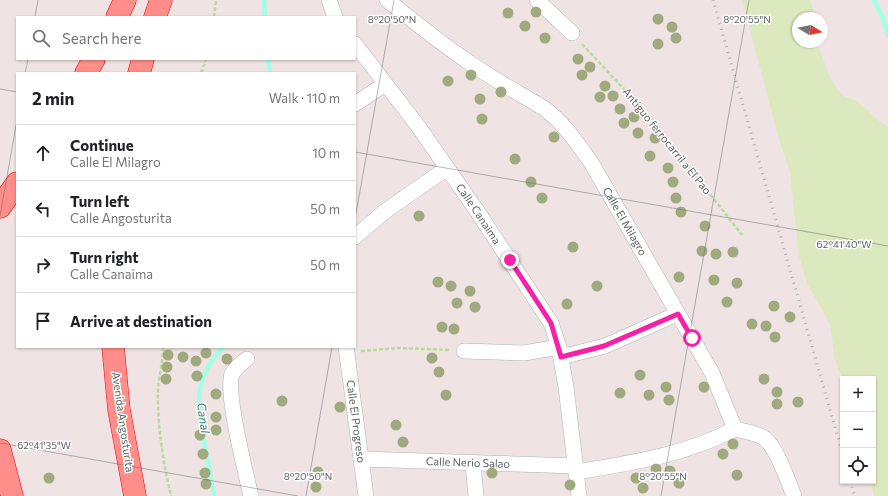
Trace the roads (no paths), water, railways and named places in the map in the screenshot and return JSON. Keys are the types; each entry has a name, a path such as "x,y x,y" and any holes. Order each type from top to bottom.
{"highway":[{"path":"117,16 125,0"},
{"path":"155,16 161,0"},
{"path":"87,72 93,60"},
{"path":"140,72 143,60"},
{"path":"0,207 16,184"},
{"name":"Avenida Angosturita","path":"113,348 119,410 134,496"},
{"path":"0,450 12,496"}],"street":[{"path":"329,0 335,16"},
{"name":"Calle El Milagro","path":"387,0 442,44 509,89 542,108 565,128 592,164 712,372 736,429"},
{"path":"537,0 572,33"},
{"name":"Calle Canaima","path":"356,45 447,168 551,323 560,352 579,496"},
{"path":"356,103 385,84"},
{"path":"356,236 384,212 447,168"},
{"path":"464,351 524,353 560,352 604,346 678,314"},
{"name":"Calle El Progreso","path":"346,349 366,496"},
{"path":"247,359 237,366 232,376 232,383 234,419 251,496"},
{"path":"736,429 762,437 767,441 776,453 794,496"},
{"name":"Calle Nerio Salao","path":"361,459 576,469 672,454 709,442 736,429"},
{"path":"474,464 476,496"}],"waterway":[{"name":"Canal","path":"264,0 265,16"},
{"path":"874,0 884,21 888,36"},
{"name":"Canal","path":"268,60 270,72"},
{"name":"Canal","path":"214,496 201,422 200,394 201,383 207,368 222,348"}],"railway":[{"path":"713,0 841,448"},
{"path":"851,484 855,496"}]}
